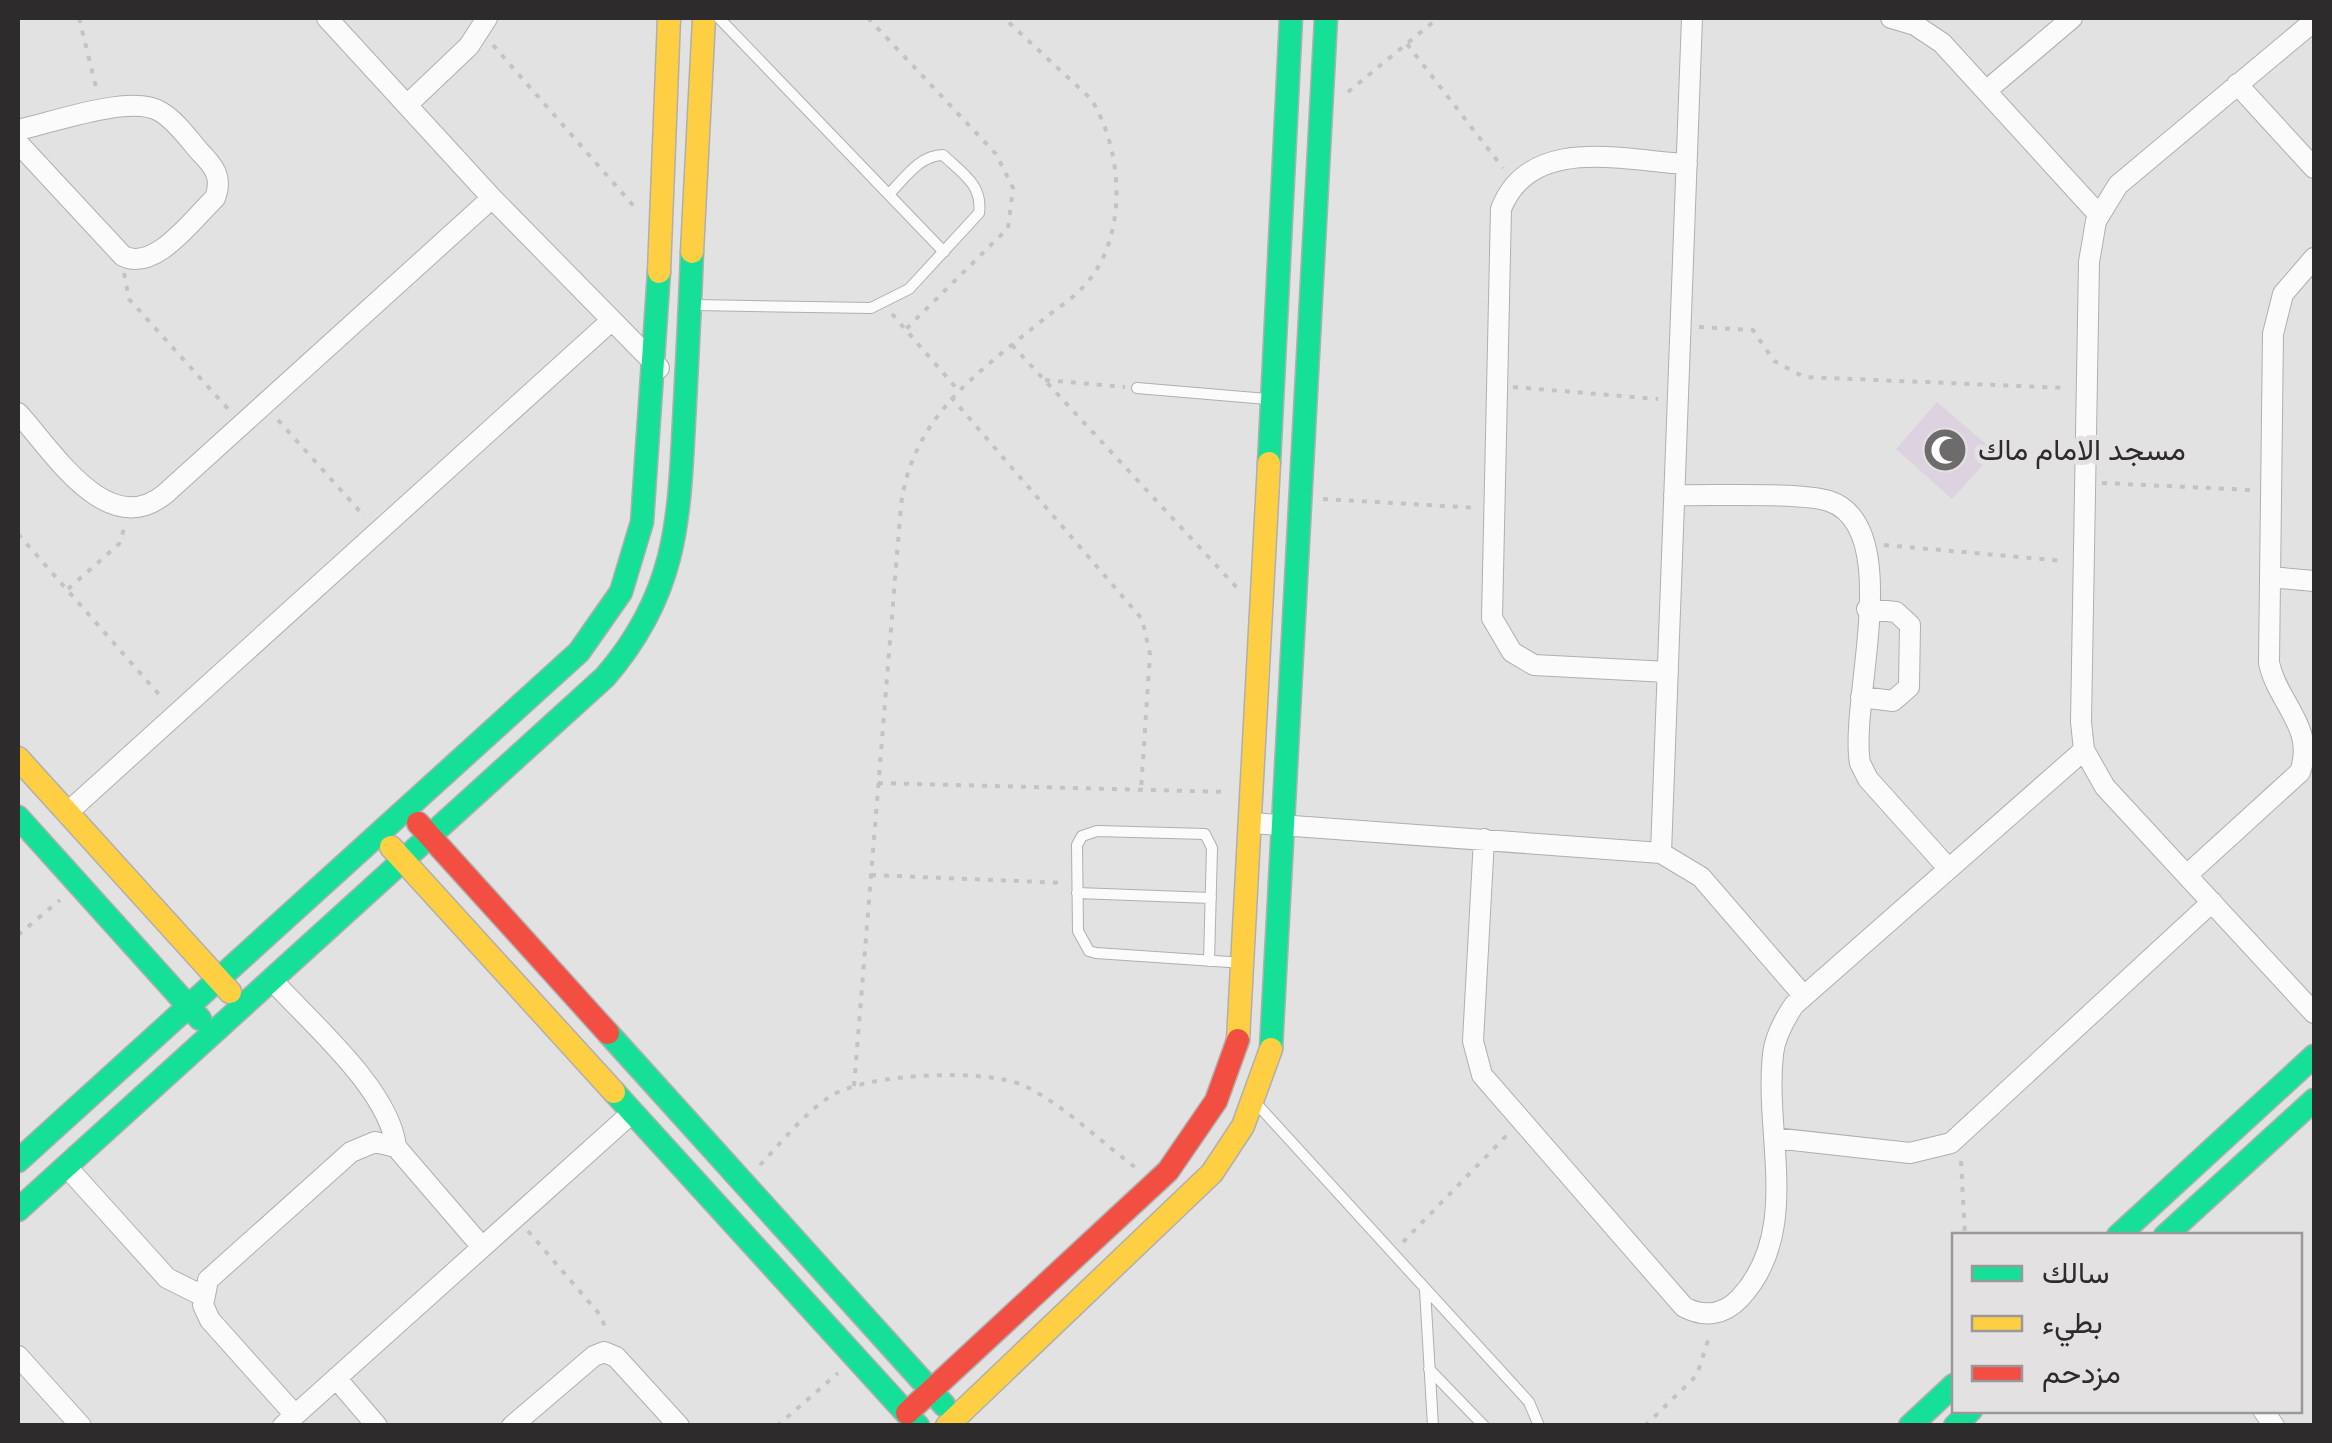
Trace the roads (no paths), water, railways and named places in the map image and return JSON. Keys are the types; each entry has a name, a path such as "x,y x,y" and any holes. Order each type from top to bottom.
{"street":[{"path":"328,18 492,198 686,396"},
{"path":"18,1161 578,652 622,592 642,522 656,366 669,18"},
{"path":"18,1210 605,678 641,633 674,553 686,396 704,18"},
{"path":"378,834 912,1419 931,1391 1186,1152 1223,1088 1240,1031 1291,18"},
{"path":"405,809 931,1391 955,1423 1192,1196 1230,1149 1255,1102 1276,1024 1326,18"},
{"path":"1661,853 1692,18"},
{"path":"1891,18 1929,33 2099,215"},
{"path":"1986,91 2072,18"},
{"path":"2314,21 2127,175 2099,215 2090,248 2084,562 2084,750 2105,787 2314,1013"},
{"path":"407,105 484,24"},
{"path":"2238,84 2314,168"},
{"path":"18,130 139,104 158,110 214,166 219,181 216,198 152,257 129,260 18,142"},
{"path":"1668,672 1534,665 1512,652 1496,631 1490,604 1502,209 1515,184 1536,166 1562,157 1687,164"},
{"path":"18,413 95,497 125,508 157,500 492,198"},
{"path":"2186,875 2300,772 2304,762 2304,732 2278,692 2269,664 2274,322 2291,279 2314,258"},
{"path":"1277,316 1311,318"},
{"path":"67,812 612,320"},
{"path":"1674,495 1828,500 1856,522 1868,544 1868,609 1858,753 1863,772 1948,868"},
{"path":"2270,577 2314,582"},
{"path":"1861,697 1893,701 1908,686 1910,625 1896,612 1868,609"},
{"path":"1484,839 1472,1041 1482,1074 1684,1307 1708,1314 1733,1306 1767,1262 1775,1230 1773,1056 1786,1016 1802,994 2084,750"},
{"path":"18,758 242,1005"},
{"path":"18,817 212,1033"},
{"path":"1252,823 1661,853 1702,876 1802,994"},
{"path":"1774,1138 1910,1153 1931,1151 1959,1136 2212,902"},
{"path":"272,979 377,1097 392,1126 396,1147 482,1247"},
{"path":"2121,1233 2314,1056"},
{"path":"2167,1233 2314,1100"},
{"path":"396,1147 375,1142 351,1152 208,1280 203,1296 210,1320 289,1420 633,1112"},
{"path":"66,1166 167,1278 203,1296"},
{"path":"512,1426 594,1356 604,1352 616,1357 679,1426"},
{"path":"18,1356 76,1424"},
{"path":"336,1378 377,1426"},
{"path":"1910,1426 1952,1387"}],"lane":[{"path":"719,18 944,252"},
{"path":"690,304 859,309 884,304 908,290 979,213 976,186 943,155 923,160 889,194"},
{"path":"1136,388 1273,399"},
{"path":"1209,961 1212,848 1201,832 1089,832 1076,845 1079,939 1089,951 1209,961 1245,963"},
{"path":"1077,888 1211,898"},
{"path":"1255,1102 1529,1402 1540,1426"},
{"path":"1425,1289 1433,1426"},
{"path":"1429,1368 1484,1426"}],"place":[{"name":"مسجد الامام ماك","path":"1945,450"}]}
